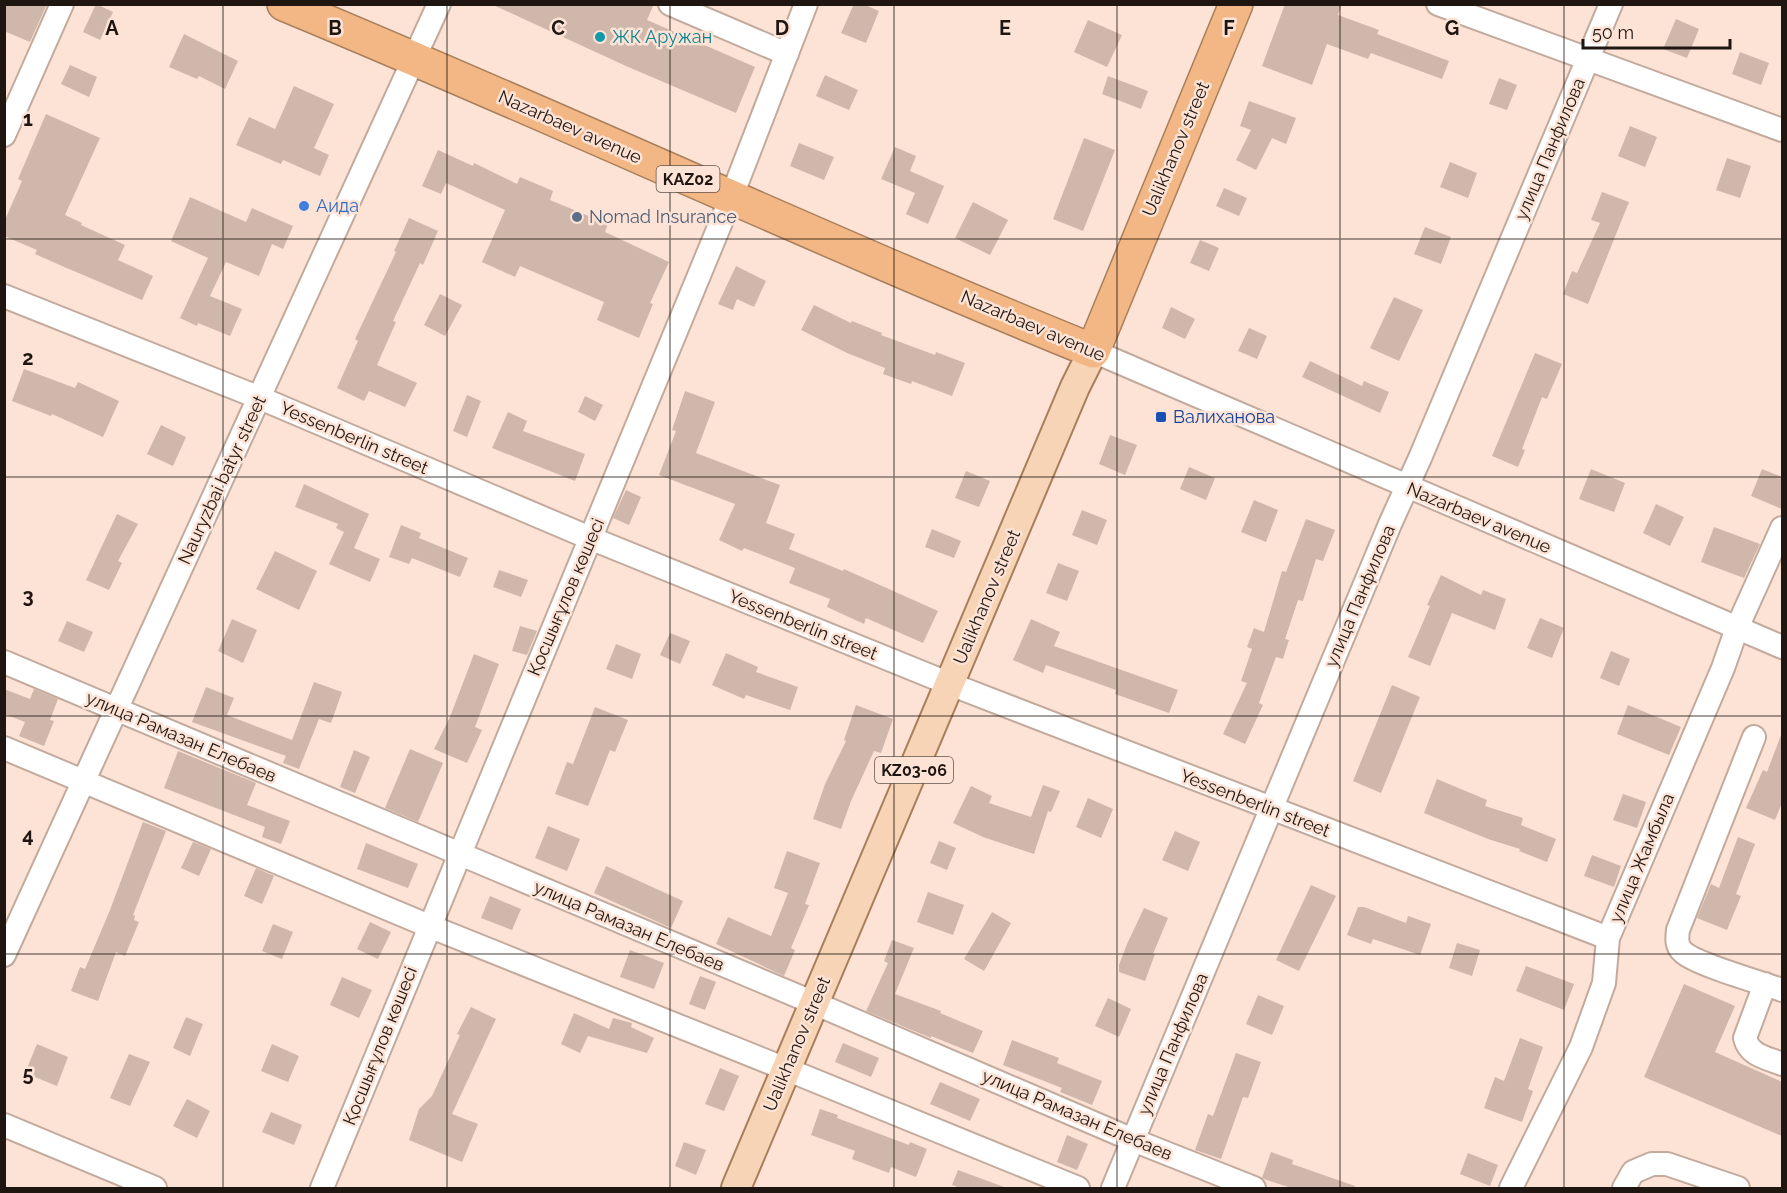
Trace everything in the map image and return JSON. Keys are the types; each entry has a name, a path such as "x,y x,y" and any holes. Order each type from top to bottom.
{"highway":[{"name":"Nazarbaev avenue","path":"284,4 731,198 1093,351"},
{"name":"Ualikhanov street","path":"1093,351 1236,4"}],"main road":[{"name":"Ualikhanov street","path":"736,1188 1075,387 1093,351"}],"street":[{"path":"4,135 62,4"},
{"name":"Nauryzbai batyr street","path":"4,955 439,4"},
{"path":"670,4 708,12 787,54"},
{"name":"Қосшығұлов көшесі","path":"322,1188 731,198 806,4"},
{"path":"1438,4 1782,130"},
{"name":"улица Панфилова","path":"1113,1188 1611,4"},
{"name":"Yessenberlin street","path":"4,296 260,398 590,538 950,684 1608,938"},
{"name":"Nazarbaev avenue","path":"1093,351 1782,647"},
{"name":"улица Жамбыла","path":"1510,1188 1581,1047 1604,982 1608,938 1723,668 1737,628 1782,528"},
{"name":"улица Рамазан Елебаев","path":"4,662 1133,1140 1254,1188"},
{"path":"1754,737 1678,930 1677,941 1680,950 1688,956 1774,987 1745,1038 1746,1044 1755,1053 1782,1064"},
{"path":"4,748 429,926 1078,1188"},
{"path":"4,1125 155,1188"},
{"path":"1624,1188 1633,1172 1652,1164 1667,1164 1738,1188"}],"building":[{"path":"4,4 47,4 30,42 4,31"},
{"path":"96,4 113,12 100,40 83,32"},
{"path":"491,4 654,4 647,20 755,67 736,113"},
{"path":"854,4 863,4 879,11 866,43 841,33"},
{"path":"1285,4 1342,4 1338,15 1379,30 1377,34 1449,61 1442,79 1371,53 1368,59 1327,44 1312,85 1262,66"},
{"path":"1676,19 1699,29 1687,58 1663,49"},
{"path":"1088,20 1122,35 1107,67 1074,52"},
{"path":"184,34 238,61 225,89 199,76 197,79 169,67"},
{"path":"1740,52 1769,63 1761,85 1732,74"},
{"path":"70,65 97,77 89,97 61,84"},
{"path":"825,75 858,90 849,110 816,96"},
{"path":"1108,76 1148,91 1141,109 1102,94"},
{"path":"1499,78 1517,85 1507,110 1489,104"},
{"path":"294,86 334,104 314,148 329,155 320,176 283,160 281,164 236,145 249,117 275,129"},
{"path":"1249,101 1296,118 1286,144 1272,138 1256,170 1236,160 1251,130 1240,126"},
{"path":"46,114 100,138 65,215 125,245 118,260 153,276 142,300 35,254 37,250 4,236 4,222 22,181 18,179"},
{"path":"1630,126 1657,137 1645,167 1618,156"},
{"path":"1084,138 1115,150 1083,231 1053,219"},
{"path":"799,143 834,157 824,180 790,166"},
{"path":"895,147 916,156 910,171 944,186 928,224 906,214 915,193 881,179"},
{"path":"438,150 473,166 474,163 517,184 520,177 553,191 550,200 608,224 605,232 669,262 650,303 653,304 639,338 597,320 604,302 520,266 515,277 482,262 505,210 446,183 441,194 422,186"},
{"path":"1727,158 1751,166 1740,198 1716,190"},
{"path":"1450,162 1477,173 1468,198 1440,187"},
{"path":"1224,188 1247,198 1239,216 1216,206"},
{"path":"1602,192 1629,202 1588,304 1563,294 1572,271 1577,273 1600,223 1591,220"},
{"path":"190,197 246,222 252,208 293,226 283,249 272,244 259,276 226,262 210,296 242,309 230,336 180,318 208,258 171,241"},
{"path":"973,202 1008,220 990,255 955,238"},
{"path":"409,218 438,231 393,321 396,322 377,365 417,383 405,407 369,391 364,401 337,388 358,341 355,339 396,252 394,251"},
{"path":"1425,227 1451,237 1441,264 1414,254"},
{"path":"1200,240 1219,248 1209,271 1190,263"},
{"path":"736,266 766,281 754,307 737,299 733,310 718,304"},
{"path":"440,294 462,305 445,336 424,325"},
{"path":"1394,297 1423,310 1399,361 1370,348"},
{"path":"814,305 851,323 852,321 882,333 881,335 935,355 936,352 965,363 952,396 912,381 911,384 883,374 885,368 847,353 801,330"},
{"path":"1171,307 1195,319 1185,339 1162,328"},
{"path":"1249,328 1267,336 1257,359 1238,351"},
{"path":"1535,353 1562,364 1547,399 1542,397 1522,449 1525,450 1518,467 1492,456"},
{"path":"1310,361 1362,386 1364,381 1389,392 1380,413 1302,377"},
{"path":"24,369 75,388 78,382 119,401 103,437 52,414 51,416 12,401"},
{"path":"685,391 715,402 696,453 780,485 766,523 795,534 789,549 843,571 844,569 938,611 923,643 866,618 864,624 827,607 830,599 789,583 795,568 744,548 742,551 719,540 735,504 659,475 676,431 672,430"},
{"path":"467,395 481,401 467,437 453,431"},
{"path":"585,396 603,405 595,421 578,412"},
{"path":"508,412 527,421 523,431 585,454 575,481 492,448"},
{"path":"161,425 186,437 173,466 147,454"},
{"path":"1110,435 1137,445 1125,475 1099,464"},
{"path":"1189,467 1215,478 1206,500 1180,489"},
{"path":"1591,469 1625,483 1614,512 1579,499"},
{"path":"1762,469 1782,477 1782,509 1751,496"},
{"path":"966,471 990,481 979,507 955,498"},
{"path":"304,484 369,514 354,548 380,559 370,582 329,564 344,532 336,528 338,524 295,507"},
{"path":"626,490 641,497 629,525 613,518"},
{"path":"1254,500 1278,510 1266,542 1241,532"},
{"path":"1656,504 1684,517 1670,546 1643,533"},
{"path":"1082,510 1107,520 1097,545 1072,535"},
{"path":"117,514 138,524 118,561 122,563 109,590 86,580"},
{"path":"1306,519 1335,530 1323,561 1316,559 1303,601 1298,600 1285,639 1289,640 1283,659 1276,657 1259,703 1263,705 1245,744 1223,734 1247,683 1241,681 1252,649 1247,647 1254,628 1264,632 1282,571 1286,572"},
{"path":"401,525 421,533 419,538 468,558 460,577 412,558 409,564 389,557"},
{"path":"1714,527 1760,544 1744,578 1701,562"},
{"path":"932,529 961,541 954,558 925,547"},
{"path":"275,551 317,571 299,610 256,589"},
{"path":"1058,563 1079,571 1067,601 1046,593"},
{"path":"499,570 528,580 521,597 493,587"},
{"path":"1441,575 1481,595 1483,590 1506,599 1495,630 1452,613 1430,666 1408,657"},
{"path":"1540,618 1564,628 1552,658 1527,648"},
{"path":"232,619 257,630 243,663 218,651"},
{"path":"1031,619 1060,632 1054,646 1178,690 1169,713 1115,694 1116,690 1046,665 1043,673 1013,660"},
{"path":"67,621 93,632 84,652 58,641"},
{"path":"520,626 537,631 527,655 512,651"},
{"path":"670,633 690,641 680,664 660,655"},
{"path":"616,644 641,654 632,679 606,669"},
{"path":"1611,651 1630,659 1619,686 1600,678"},
{"path":"726,653 758,667 756,672 798,687 790,710 746,695 744,699 712,685"},
{"path":"474,654 499,664 475,727 482,730 467,763 434,749 450,717"},
{"path":"314,682 342,692 331,723 319,719 299,769 283,763 286,756 192,722 206,687 234,698 227,715 292,740"},
{"path":"1392,685 1420,697 1381,793 1353,781"},
{"path":"4,689 30,699 34,689 58,699 50,720 54,721 44,746 19,736 25,722 4,714"},
{"path":"856,705 893,719 881,753 874,751 841,829 813,819 825,784 846,741 844,740"},
{"path":"1628,705 1681,727 1669,755 1617,734"},
{"path":"595,707 628,720 615,752 610,750 588,806 555,794 567,762 573,764"},
{"path":"1781,735 1782,803 1775,820 1746,808 1763,770 1767,772"},
{"path":"410,749 443,763 418,822 385,808"},
{"path":"354,750 370,757 355,793 340,787"},
{"path":"178,751 256,783 247,805 290,821 281,844 262,837 265,827 164,788"},
{"path":"1437,779 1487,800 1485,806 1523,818 1521,825 1556,839 1547,862 1519,851 1520,849 1488,839 1424,813"},
{"path":"1043,785 1060,791 1051,812 1048,811 1034,854 983,837 953,823 971,786 992,796 989,803 1031,817"},
{"path":"1623,794 1646,802 1637,828 1613,820"},
{"path":"1088,798 1113,809 1101,838 1076,827"},
{"path":"143,822 166,831 133,915 134,920 139,922 125,956 116,952 98,1001 71,991 80,967 85,969"},
{"path":"548,826 580,839 567,871 535,858"},
{"path":"1175,831 1200,842 1188,871 1162,860"},
{"path":"1738,837 1755,844 1736,894 1741,896 1727,930 1697,918 1711,884 1719,888"},
{"path":"939,841 956,848 947,870 930,863"},
{"path":"193,842 211,849 199,876 181,868"},
{"path":"366,843 418,864 408,888 357,869"},
{"path":"787,851 820,863 805,904 809,905 791,948 795,950 784,976 716,944 728,917 771,936 788,893 774,888"},
{"path":"1592,855 1621,866 1614,887 1584,876"},
{"path":"606,866 683,901 671,928 594,893"},
{"path":"256,868 274,876 262,904 244,896"},
{"path":"1311,885 1336,896 1299,971 1276,960"},
{"path":"928,892 964,905 953,935 917,922"},
{"path":"490,896 521,909 512,930 481,918"},
{"path":"1358,907 1364,907 1406,923 1408,916 1431,924 1420,955 1373,939 1371,944 1347,935"},
{"path":"1144,908 1168,918 1145,981 1119,972 1119,965 1127,944"},
{"path":"992,912 1011,923 984,971 964,959"},
{"path":"370,922 391,932 378,959 357,949"},
{"path":"273,924 293,932 282,959 262,951"},
{"path":"892,940 914,948 895,994 941,1011 940,1013 983,1031 973,1053 866,1011 888,963 884,961"},
{"path":"1457,943 1480,950 1472,976 1449,968"},
{"path":"630,950 664,963 654,989 620,977"},
{"path":"1526,966 1574,984 1564,1010 1516,991"},
{"path":"700,976 716,982 705,1010 689,1004"},
{"path":"342,977 372,990 359,1018 330,1005"},
{"path":"1684,984 1735,1006 1715,1052 1782,1082 1782,1136 1644,1077"},
{"path":"1258,995 1284,1006 1272,1035 1246,1024"},
{"path":"1108,998 1131,1009 1119,1037 1095,1026"},
{"path":"471,1007 496,1019 452,1114 478,1124 462,1162 409,1140 419,1109 432,1096 460,1035 457,1034"},
{"path":"574,1013 609,1029 613,1018 632,1023 631,1027 654,1038 647,1053 588,1036 580,1053 561,1044"},
{"path":"186,1017 203,1024 190,1056 173,1048"},
{"path":"1520,1038 1543,1047 1528,1089 1533,1091 1522,1122 1484,1108 1495,1077 1504,1081"},
{"path":"1012,1040 1059,1058 1057,1063 1102,1081 1092,1105 1060,1092 1062,1088 1003,1065"},
{"path":"843,1043 879,1058 871,1077 835,1062"},
{"path":"37,1044 68,1057 57,1086 25,1073"},
{"path":"272,1044 299,1056 288,1082 261,1071"},
{"path":"1236,1053 1261,1062 1248,1098 1243,1097 1221,1159 1195,1150 1208,1114 1213,1116"},
{"path":"129,1054 150,1062 130,1106 110,1098"},
{"path":"720,1068 739,1076 724,1111 705,1104"},
{"path":"940,1082 980,1099 970,1121 930,1104"},
{"path":"187,1099 210,1111 197,1138 173,1126"},
{"path":"820,1109 838,1115 837,1118 909,1145 910,1142 927,1149 916,1177 891,1167 889,1173 852,1159 855,1151 811,1135"},
{"path":"271,1112 302,1125 294,1145 262,1132"},
{"path":"1067,1135 1088,1144 1077,1170 1057,1162"},
{"path":"684,1142 706,1150 696,1175 675,1166"},
{"path":"1271,1152 1293,1160 1292,1164 1355,1186 1354,1188 1291,1188 1264,1179 1262,1178"},
{"path":"1468,1153 1498,1165 1490,1186 1460,1174"},
{"path":"958,1170 1004,1187 960,1188 952,1185"}],"place":[{"name":"ЖК Аружан","path":"600,37"},
{"name":"Аида","path":"304,206"},
{"name":"Nomad Insurance","path":"577,217"},
{"name":"Валиханова","path":"1161,417"}]}
